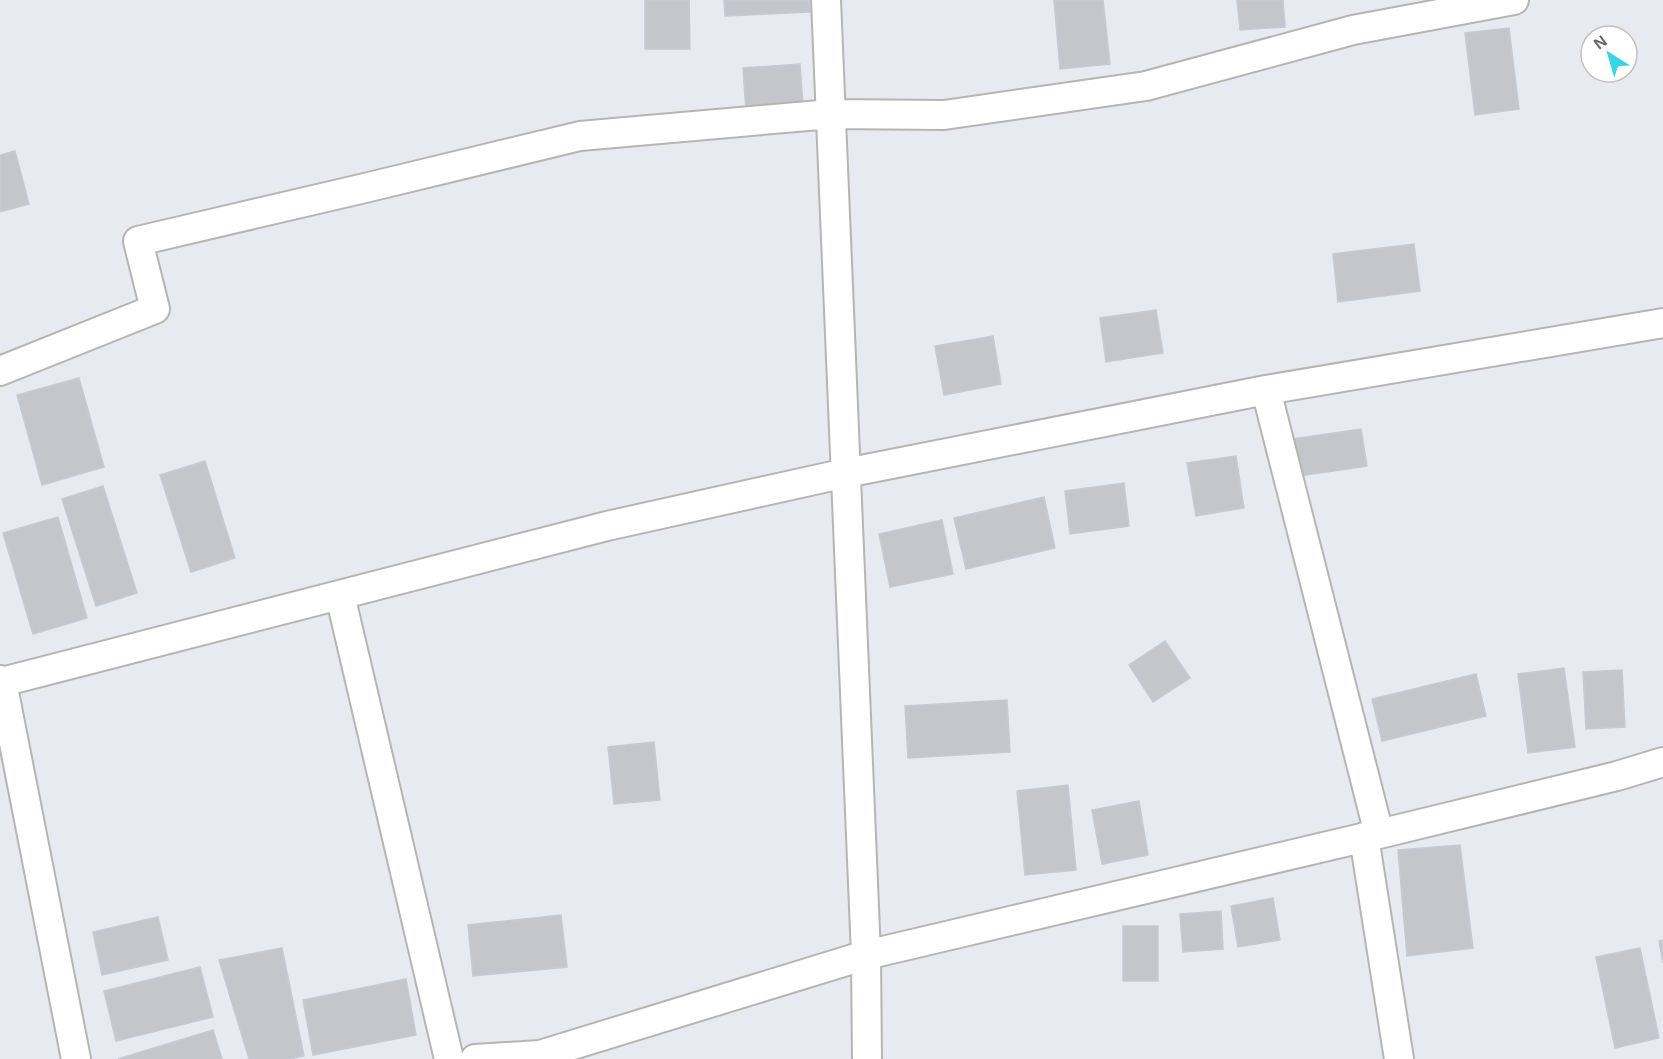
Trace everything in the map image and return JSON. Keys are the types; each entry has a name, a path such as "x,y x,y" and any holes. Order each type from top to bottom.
{"street":[{"path":"826,0 866,955 867,1059"},
{"path":"0,371 155,309 138,241 580,136 831,114 944,115 1146,86 1353,30 1514,0"},
{"path":"76,1059 1,682 607,526 846,473 1266,390 1663,323"},
{"path":"1266,390 1372,835 1399,1059"},
{"path":"340,595 449,1059"},
{"path":"475,1059 540,1055 866,955 1617,776 1663,762"}],"building":[{"path":"645,0 689,0 690,49 645,49"},
{"path":"724,0 809,0 810,12 725,16"},
{"path":"1054,0 1103,0 1110,64 1060,69"},
{"path":"1237,0 1283,0 1285,27 1240,30"},
{"path":"1509,28 1519,109 1475,115 1465,33"},
{"path":"800,64 803,106 746,111 743,68"},
{"path":"15,151 29,204 0,212 0,155"},
{"path":"1414,244 1420,291 1338,302 1333,254"},
{"path":"1156,310 1163,353 1106,362 1100,318"},
{"path":"993,336 1001,384 944,395 935,346"},
{"path":"79,378 104,467 42,485 17,395"},
{"path":"1361,429 1367,466 1299,476 1293,439"},
{"path":"1236,456 1244,508 1196,516 1187,463"},
{"path":"205,461 235,558 191,572 160,475"},
{"path":"1124,483 1129,526 1070,534 1065,491"},
{"path":"103,486 137,593 96,606 62,499"},
{"path":"1044,497 1055,548 966,569 954,518"},
{"path":"58,517 87,618 33,634 3,533"},
{"path":"942,520 953,574 890,587 879,534"},
{"path":"1165,641 1190,678 1153,702 1129,665"},
{"path":"1564,668 1575,747 1528,753 1518,674"},
{"path":"1622,670 1625,727 1586,729 1583,672"},
{"path":"1476,674 1486,716 1382,741 1372,699"},
{"path":"1007,700 1010,752 908,758 905,706"},
{"path":"654,742 660,800 614,804 608,747"},
{"path":"1068,785 1076,870 1025,875 1017,791"},
{"path":"1139,801 1148,855 1102,864 1092,810"},
{"path":"1460,845 1473,948 1407,956 1398,850"},
{"path":"1273,898 1280,940 1238,947 1231,906"},
{"path":"1221,911 1223,949 1183,952 1180,914"},
{"path":"561,915 567,967 473,976 468,925"},
{"path":"158,917 168,960 102,975 93,932"},
{"path":"1123,926 1158,926 1158,981 1123,981"},
{"path":"1663,940 1663,963 1659,941"},
{"path":"282,948 304,1056 290,1059 249,1059 219,960"},
{"path":"1640,948 1659,1038 1615,1048 1596,957"},
{"path":"200,967 213,1017 116,1041 104,991"},
{"path":"406,979 416,1035 313,1055 303,1000"},
{"path":"213,1030 222,1059 118,1059"}]}
